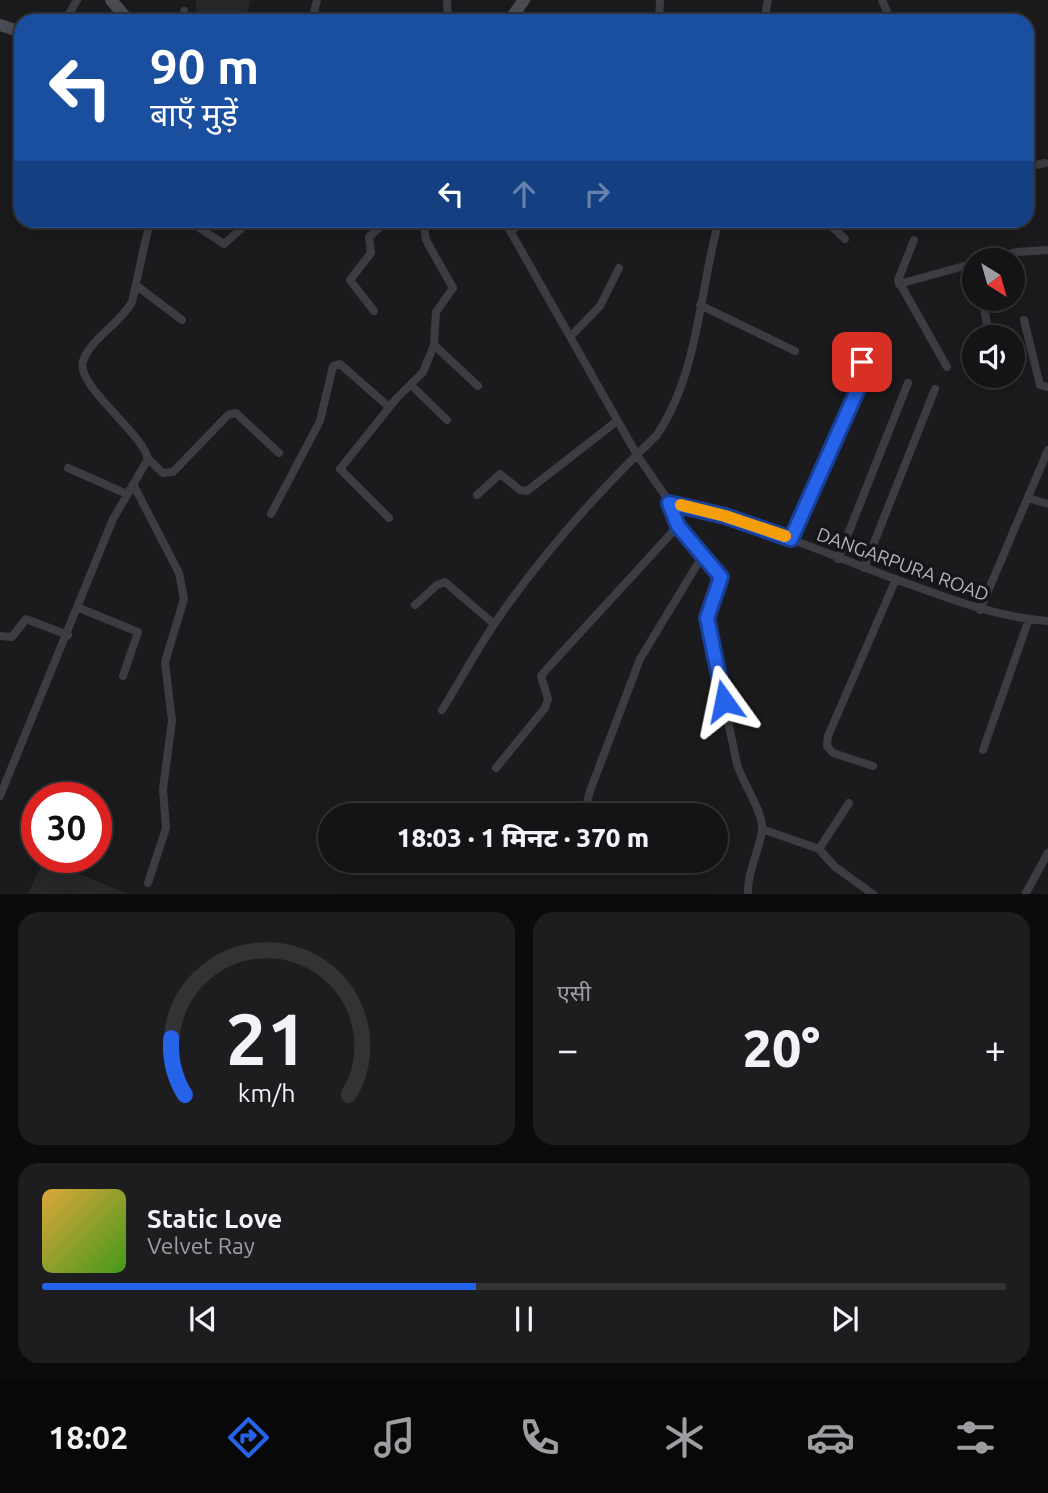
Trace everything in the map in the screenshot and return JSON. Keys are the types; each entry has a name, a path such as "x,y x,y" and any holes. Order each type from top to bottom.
{"street":[{"path":"111,0 123,14"},
{"path":"1034,165 1045,163"},
{"path":"148,228 137,286 125,314 89,351 82,363 82,372 146,452 148,459 163,473 173,472 228,415 236,413 279,453"},
{"path":"199,228 224,244 242,228"},
{"path":"374,311 350,280 371,253 369,237 379,228"},
{"path":"389,518 340,469 430,361 436,312 453,288 426,240 424,228"},
{"path":"514,228 511,230 617,421 669,503 678,526 721,577 718,591 708,610 708,626 737,764 743,784 759,814 762,829 751,863 748,894"},
{"path":"442,710 494,624 559,538 657,435 675,404 687,371 717,228"},
{"path":"833,228 845,239"},
{"path":"914,240 900,272 899,284 947,368"},
{"path":"1026,251 1048,250"},
{"path":"899,284 962,267"},
{"path":"571,336 600,306 619,268"},
{"path":"137,286 182,320"},
{"path":"700,305 795,351"},
{"path":"1024,320 1040,385 1048,387"},
{"path":"434,345 478,386"},
{"path":"791,539 865,373 862,362 840,347"},
{"path":"271,514 320,421 333,366 340,363 350,370 389,407"},
{"path":"838,559 908,383"},
{"path":"411,385 447,420"},
{"path":"864,568 935,388"},
{"path":"477,495 500,474 520,490 527,491 617,421"},
{"path":"980,610 1048,450"},
{"path":"0,796 68,635 113,519 148,459"},
{"path":"68,468 127,494"},
{"path":"133,484 179,573 184,599 165,662 172,721 163,789 166,828 148,883"},
{"path":"1028,498 1048,504"},
{"name":"DANGARPURA ROAD","path":"669,503 725,516 980,610 1048,621"},
{"path":"496,768 545,708 548,699 541,676 678,526"},
{"path":"587,803 640,659 703,555"},
{"path":"873,766 833,753 827,746 828,736 896,579"},
{"path":"415,605 437,584 445,582 494,624"},
{"path":"79,608 138,632 123,676"},
{"path":"0,636 12,637 26,619 68,635"},
{"path":"983,750 1029,619"},
{"path":"818,849 849,803"},
{"path":"762,829 818,849 834,866 874,894"},
{"path":"1026,893 1048,853"}],"shaded area":[{"path":"196,0 250,0 247,14 196,14"},
{"path":"38,873 76,873 129,894 28,894"}],"slow traffic":[{"path":"681,505 785,536"}],"route":[{"path":"724,701 707,618 721,577 678,526 669,503 725,516 791,539 865,373 866,368 862,362"}]}
